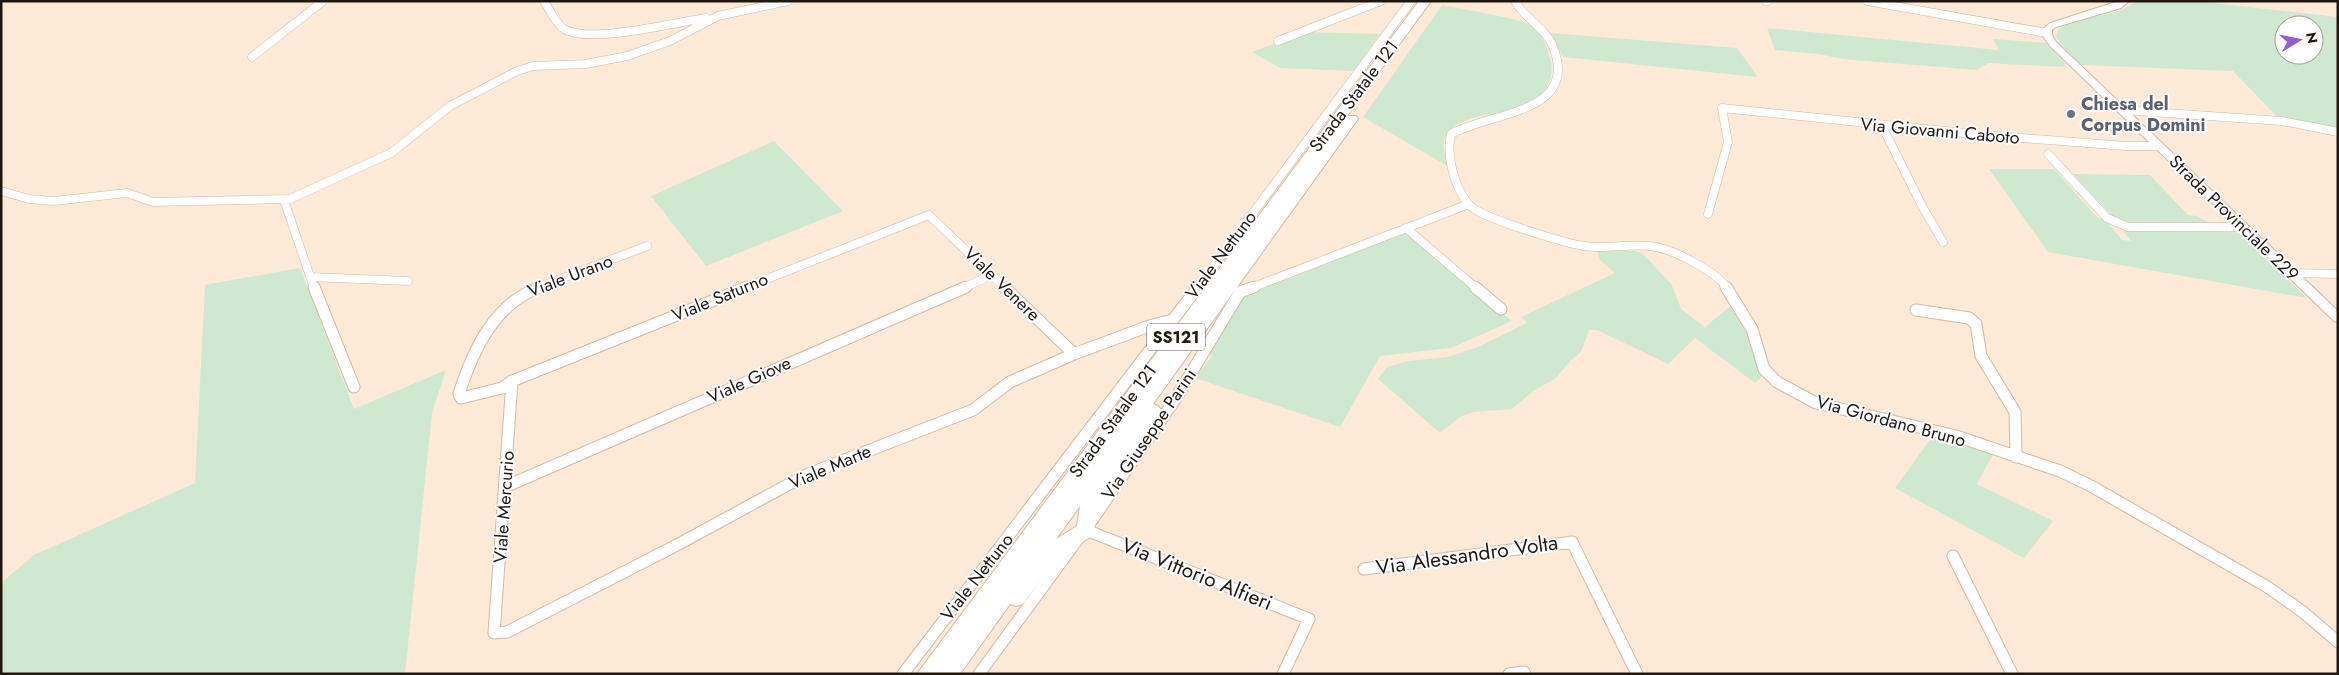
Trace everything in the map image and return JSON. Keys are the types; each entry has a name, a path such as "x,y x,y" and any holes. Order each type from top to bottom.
{"main road":[{"name":"Strada Statale 121","path":"948,674 1166,372 1424,2"},
{"name":"Strada Statale 121","path":"927,674 1424,2"},
{"path":"970,643 1002,616 1052,552 1086,530 1090,502 1159,399 1166,372"}],"street":[{"path":"252,57 323,1"},
{"path":"544,1 563,28 574,32 614,31 715,17 788,1"},
{"path":"1278,41 1381,1"},
{"path":"1469,204 1460,189 1448,148 1451,134 1471,122 1504,116 1536,106 1549,94 1558,79 1560,66 1551,42 1515,1"},
{"path":"1867,1 2047,33 2048,29 2062,22 2118,6 2125,1"},
{"name":"Viale Nettuno","path":"903,674 1173,320 1424,2"},
{"path":"1,191 29,199 54,201 119,192 132,194 153,202 284,200 391,152 450,106 517,71 533,66 586,64 627,56 670,41 715,17"},
{"name":"Strada Provinciale 229","path":"2047,33 2053,44 2338,318"},
{"name":"Via Giovanni Caboto","path":"1708,214 1728,142 1722,108 1882,126 2126,146 2158,146"},
{"path":"2122,110 2282,121 2338,132"},
{"path":"1882,126 1921,204 1943,242"},
{"path":"2048,154 2107,218 2119,225 2128,227 2243,227"},
{"path":"284,200 310,277 354,387"},
{"name":"Via Giuseppe Parini","path":"979,674 1086,530 1176,398 1240,292 1469,204"},
{"name":"Via Giordano Bruno","path":"1469,204 1487,216 1567,242 1606,248 1654,246 1668,250 1713,274 1724,283 1752,329 1764,369 1777,382 1816,404 1956,436 2060,472 2126,504 2266,586 2303,612 2338,642"},
{"name":"Viale Venere","path":"929,215 1074,354"},
{"name":"Viale Saturno","path":"512,381 911,220 929,215"},
{"path":"1406,228 1501,309"},
{"name":"Viale Urano","path":"512,381 502,388 468,397 461,398 459,394 475,350 495,319 511,301 523,293 647,246"},
{"path":"2290,273 2338,274"},
{"name":"Viale Giove","path":"507,486 992,274"},
{"path":"310,277 399,283 408,281"},
{"path":"1916,310 1968,318 1976,324 1981,356 2015,412 2016,457"},
{"name":"Viale Marte","path":"494,633 507,632 525,623 675,546 806,475 909,433 969,412 1010,382 1074,354 1149,326 1173,320"},
{"name":"Viale Mercurio","path":"494,633 507,486 512,381"},
{"name":"Via Vittorio Alfieri","path":"1086,530 1309,619 1283,674"},
{"name":"Via Alessandro Volta","path":"1364,569 1572,542 1637,674"},
{"path":"1954,556 2012,674"},
{"path":"1509,674 1524,672 1525,674"}],"green space":[{"path":"2135,1 2195,1 2320,15 2274,15 2274,65 2324,65 2324,15 2338,17 2338,130 2279,119 2233,71 2082,65 2077,64 2056,37 2058,30 2066,25 2121,10"},
{"path":"1442,5 1503,17 1531,25 1544,42 1551,65 1551,76 1545,90 1535,100 1506,111 1460,123 1449,131 1444,144 1449,167 1363,117"},
{"path":"1767,28 1999,50 1993,39 2046,43 2066,64 2063,67 1988,63 1977,70 1842,59 1819,54 1775,50"},
{"path":"1304,32 1380,34 1353,71 1280,68 1252,52"},
{"path":"1550,33 1737,48 1758,77 1563,57"},
{"path":"774,141 843,211 706,266 651,196"},
{"path":"1989,169 2054,169 2096,216 2110,225 2122,240 2131,241 2123,231 2233,232 2240,234 2307,298 2048,252"},
{"path":"2073,174 2150,175 2188,215 2197,216 2213,225 2128,223 2114,218"},
{"path":"1403,232 1408,234 1512,321 1451,348 1380,356 1340,427 1195,378 1212,356 1208,353 1243,295"},
{"path":"1597,250 1635,251 1643,254 1672,285 1681,309 1705,327 1734,303 1764,375 1755,383 1695,338 1668,364 1597,330 1589,330 1581,352 1570,361 1555,379 1533,391 1512,409 1473,412 1460,417 1440,433 1378,379 1387,367 1409,361 1448,357 1478,347 1527,323 1521,317 1615,273 1600,260"},
{"path":"300,268 354,409 446,370 432,413 405,674 1,674 1,583 34,555 195,483 205,285"},
{"path":"1932,437 1993,454 1977,484 2053,521 2024,558 1895,488"}],"place":[{"name":"Chiesa del Corpus Domini","path":"2071,114"}]}
